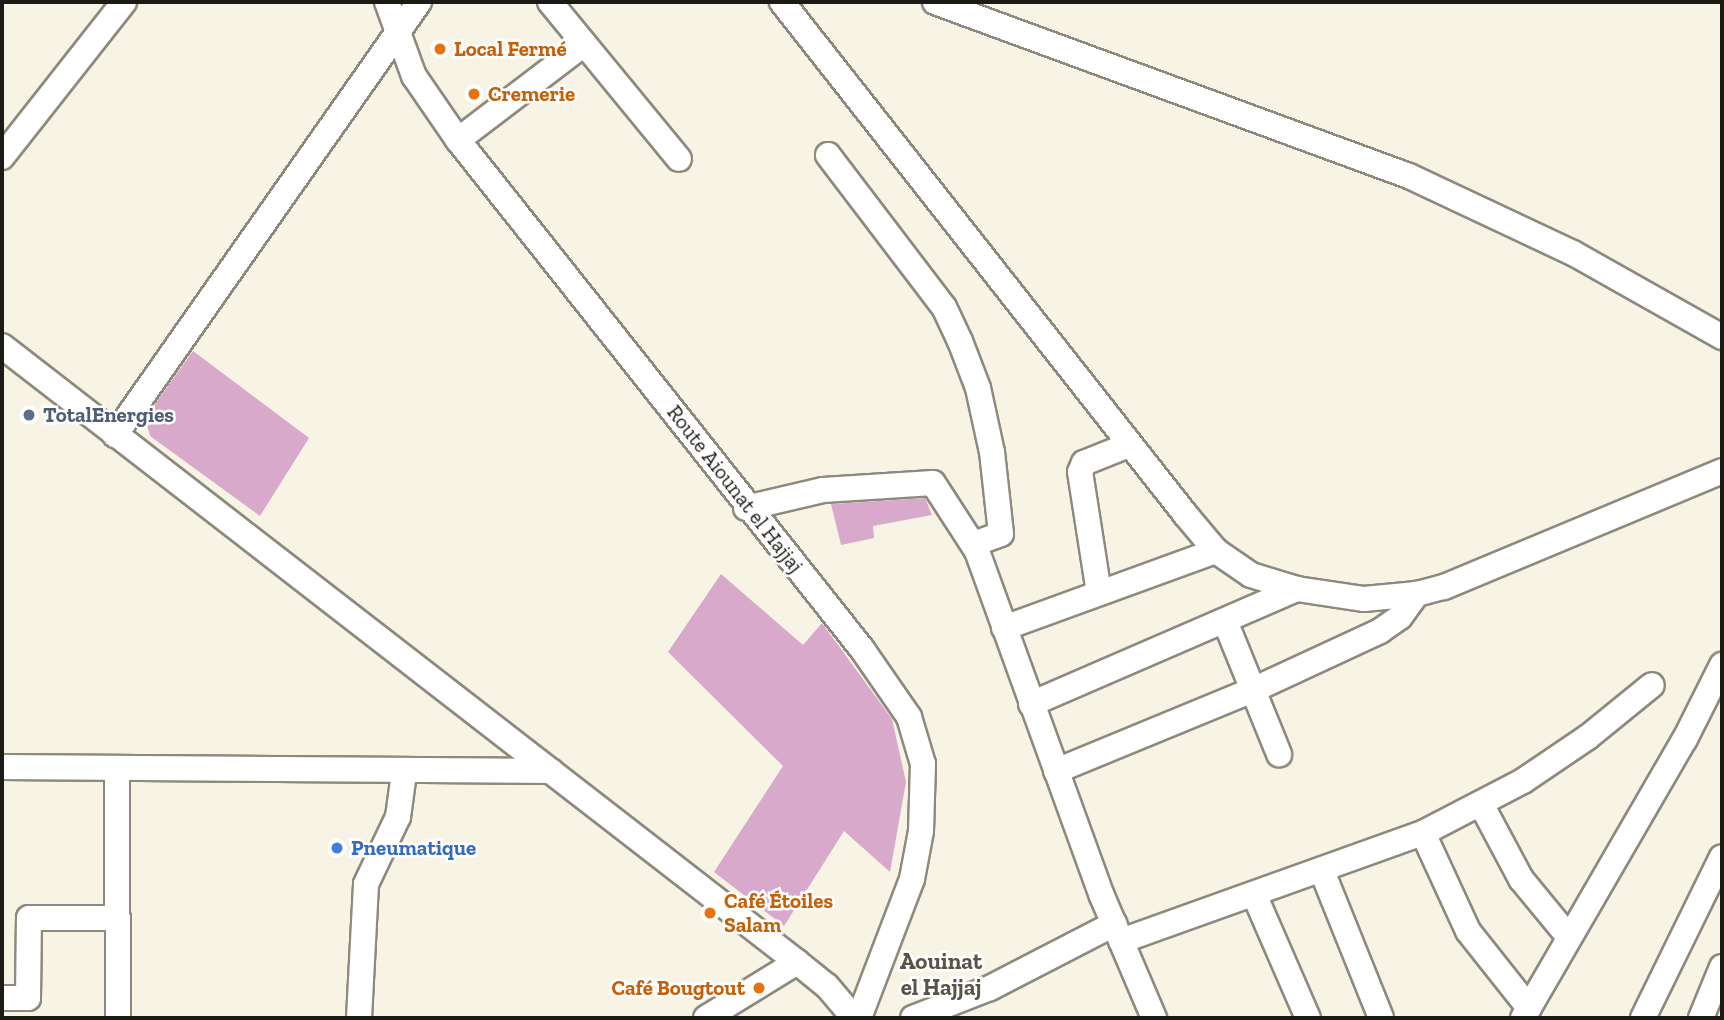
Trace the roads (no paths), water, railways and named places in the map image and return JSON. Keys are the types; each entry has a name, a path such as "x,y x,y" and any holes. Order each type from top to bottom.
{"street":[{"path":"2,157 124,2"},
{"name":"Route Aiounat el Hajjaj","path":"387,2 414,76 458,140 594,307 746,508 898,696 919,741 925,802 912,879 856,1018"},
{"path":"115,435 398,36 419,2"},
{"path":"550,2 679,159"},
{"path":"782,2 1129,445 1216,551 1251,575 1297,589 1364,599 1417,594 1444,587 1722,471"},
{"path":"935,2 1409,176 1573,253 1722,337"},
{"path":"458,140 584,44"},
{"path":"828,155 944,307 978,388 992,452 1001,534 974,544"},
{"path":"2,346 797,962 827,986 856,1018"},
{"path":"1099,593 1080,472 1084,463 1129,445"},
{"path":"746,508 823,490 933,483 974,544 1117,932 1154,1018"},
{"path":"1004,628 1216,551"},
{"path":"1031,704 1297,589"},
{"path":"1056,771 1253,690 1387,627 1417,594"},
{"path":"1225,621 1279,754"},
{"path":"1423,833 1468,931 1526,1013 1568,936 1685,739 1722,665"},
{"path":"913,1018 956,1010 1117,932 1254,894 1423,833 1481,804 1564,754 1652,685"},
{"path":"2,767 404,773 551,771"},
{"path":"117,769 118,1018"},
{"path":"359,1018 366,884 398,817 404,773"},
{"path":"1481,804 1521,879 1568,936"},
{"path":"1643,1018 1722,857"},
{"path":"1322,871 1381,1018"},
{"path":"1254,894 1308,1018"},
{"path":"2,998 28,998 29,918 118,918"},
{"path":"706,1018 797,962"},
{"path":"1701,1018 1722,967"}],"place":[{"name":"Local Fermé","path":"440,49"},
{"name":"Cremerie","path":"474,94"},
{"name":"TotalEnergies","path":"29,415"},
{"name":"Pneumatique","path":"337,848"},
{"name":"Café Étoiles Salam","path":"710,913"},
{"name":"Café Bougtout","path":"759,988"}],"district":[{"name":"Aouinat el Hajjaj","path":"941,974"}]}
